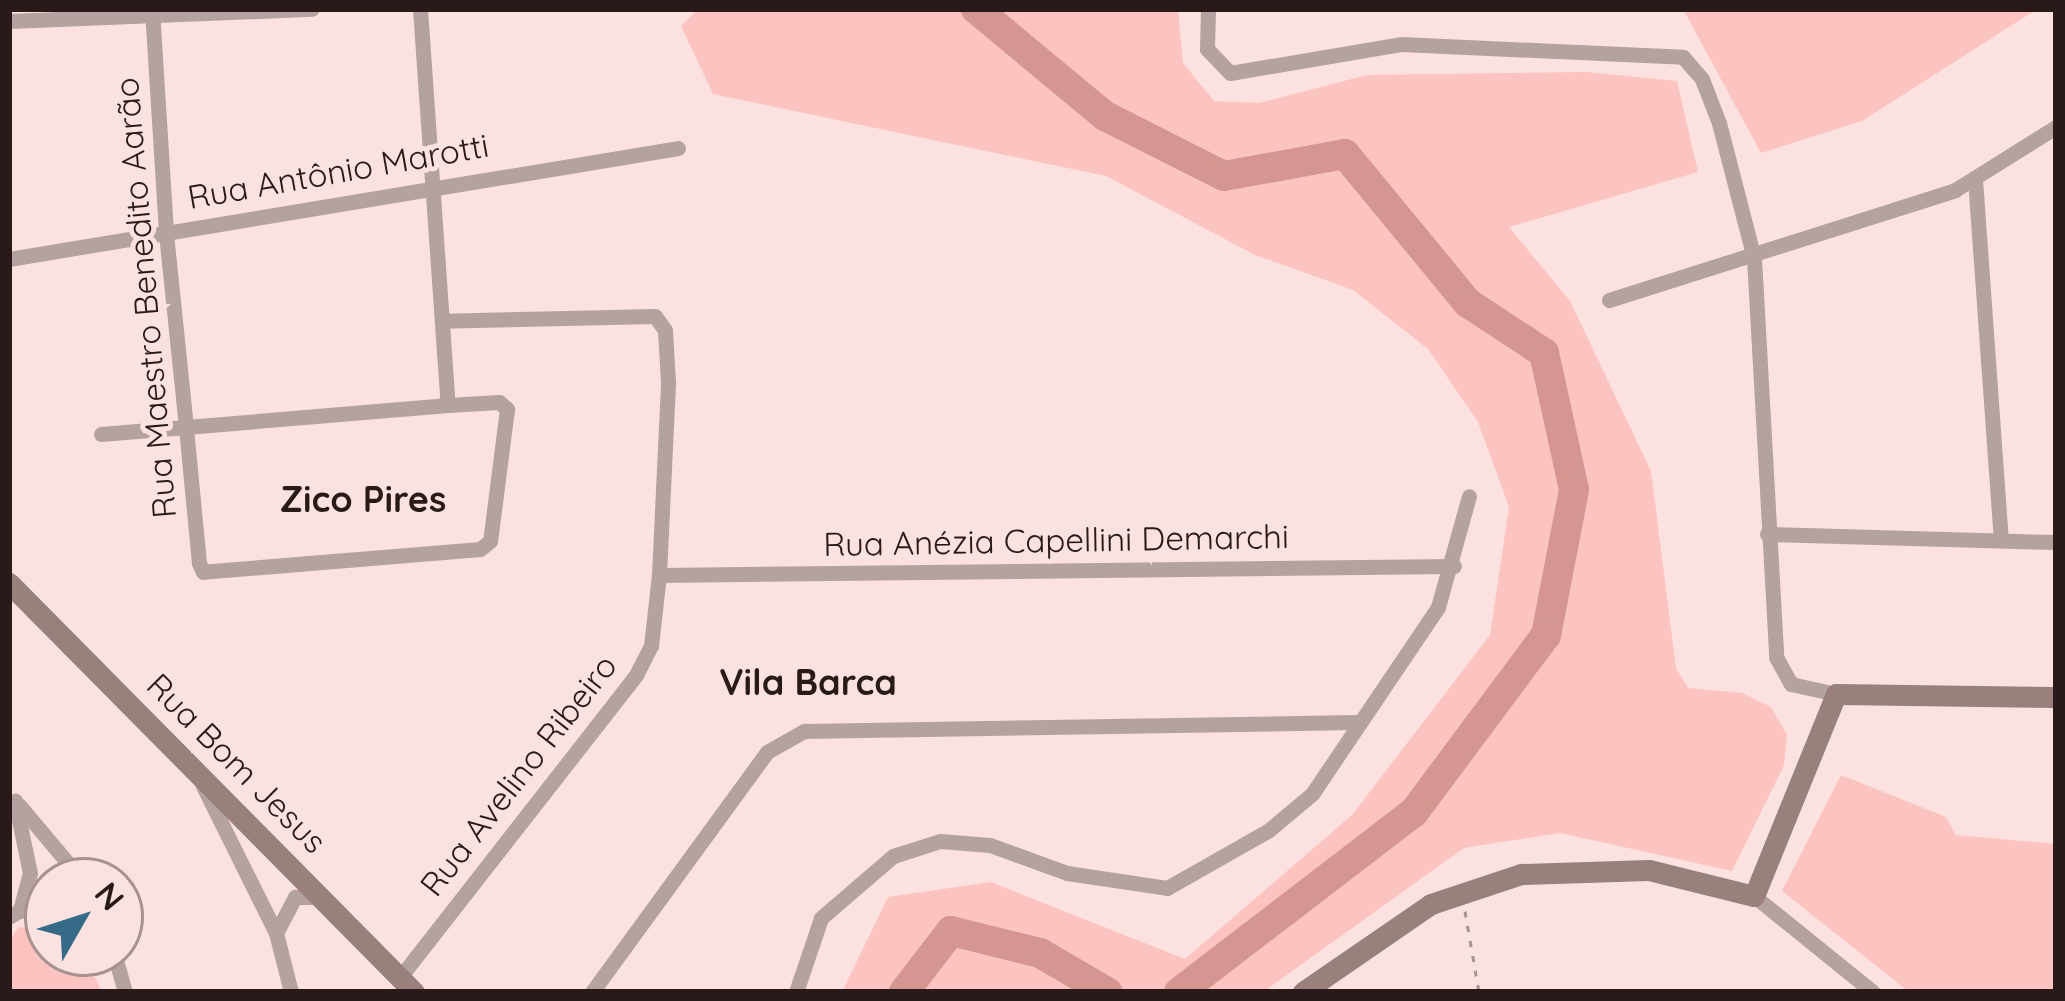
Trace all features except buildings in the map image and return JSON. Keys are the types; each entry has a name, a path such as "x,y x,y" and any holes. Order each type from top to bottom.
{"street":[{"path":"9,21 313,9"},
{"path":"100,434 448,405 420,9"},
{"path":"1208,9 1208,49 1230,73 1401,44 1672,50 1702,79 1754,258 1776,657 1791,684 1836,694 2056,697"},
{"name":"Rua Maestro Benedito Aarão","path":"152,13 166,232 199,563 211,576 480,549 490,541 507,409 499,402 448,405"},
{"path":"1609,300 1754,258 1975,179 2056,127"},
{"name":"Rua Antônio Marotti","path":"9,259 432,183 678,148"},
{"path":"1975,179 2001,538"},
{"name":"Rua Avelino Ribeiro","path":"407,984 636,675 651,646 659,575 668,382 665,330 655,316 442,321"},
{"path":"796,992 821,917 892,856 940,842 989,845 1067,873 1167,888 1249,843 1312,794 1438,607 1454,566 1469,496"},
{"path":"1767,534 2056,542"},
{"name":"Rua Anézia Capellini Demarchi","path":"659,575 1454,566"},
{"name":"Rua Bom Jesus","path":"9,583 190,760 407,984"},
{"path":"1754,896 1836,694"},
{"path":"592,992 767,752 788,738 832,728 1357,722"},
{"path":"190,760 276,933 291,992"},
{"path":"12,798 62,857"},
{"path":"12,798 31,873 15,913"},
{"path":"1303,992 1408,917 1462,892 1521,874 1595,868 1680,874 1754,896 1873,992"},
{"path":"276,933 295,897 323,898"}],"path":[{"path":"1462,892 1479,992"}],"shaded area":[{"path":"698,9 1178,9 1183,63 1214,101 1259,103 1367,75 1586,72 1677,81 1698,172 1509,227 1570,301 1651,471 1676,668 1688,688 1742,693 1771,707 1787,735 1784,765 1732,871 1560,833 1464,848 1263,992 842,992 888,897 991,882 1185,959 1352,815 1490,635 1509,507 1478,422 1428,349 1353,290 1255,255 1106,176 713,94 681,26"},
{"path":"1683,9 2037,9 1862,121 1761,153"},
{"path":"1841,775 1946,817 1956,835 2056,844 2056,992 1909,992 1782,891"},
{"path":"19,927 24,928 24,977 95,977 102,992 9,992 9,940"}],"waterway":[{"path":"976,9 1105,116 1224,176 1345,154 1468,303 1544,353 1574,490 1546,635 1414,812 1179,992"},
{"path":"904,992 951,931 1040,953 1107,992"}],"district":[{"name":"Zico Pires","path":"363,499"},
{"name":"Vila Barca","path":"808,682"}]}
